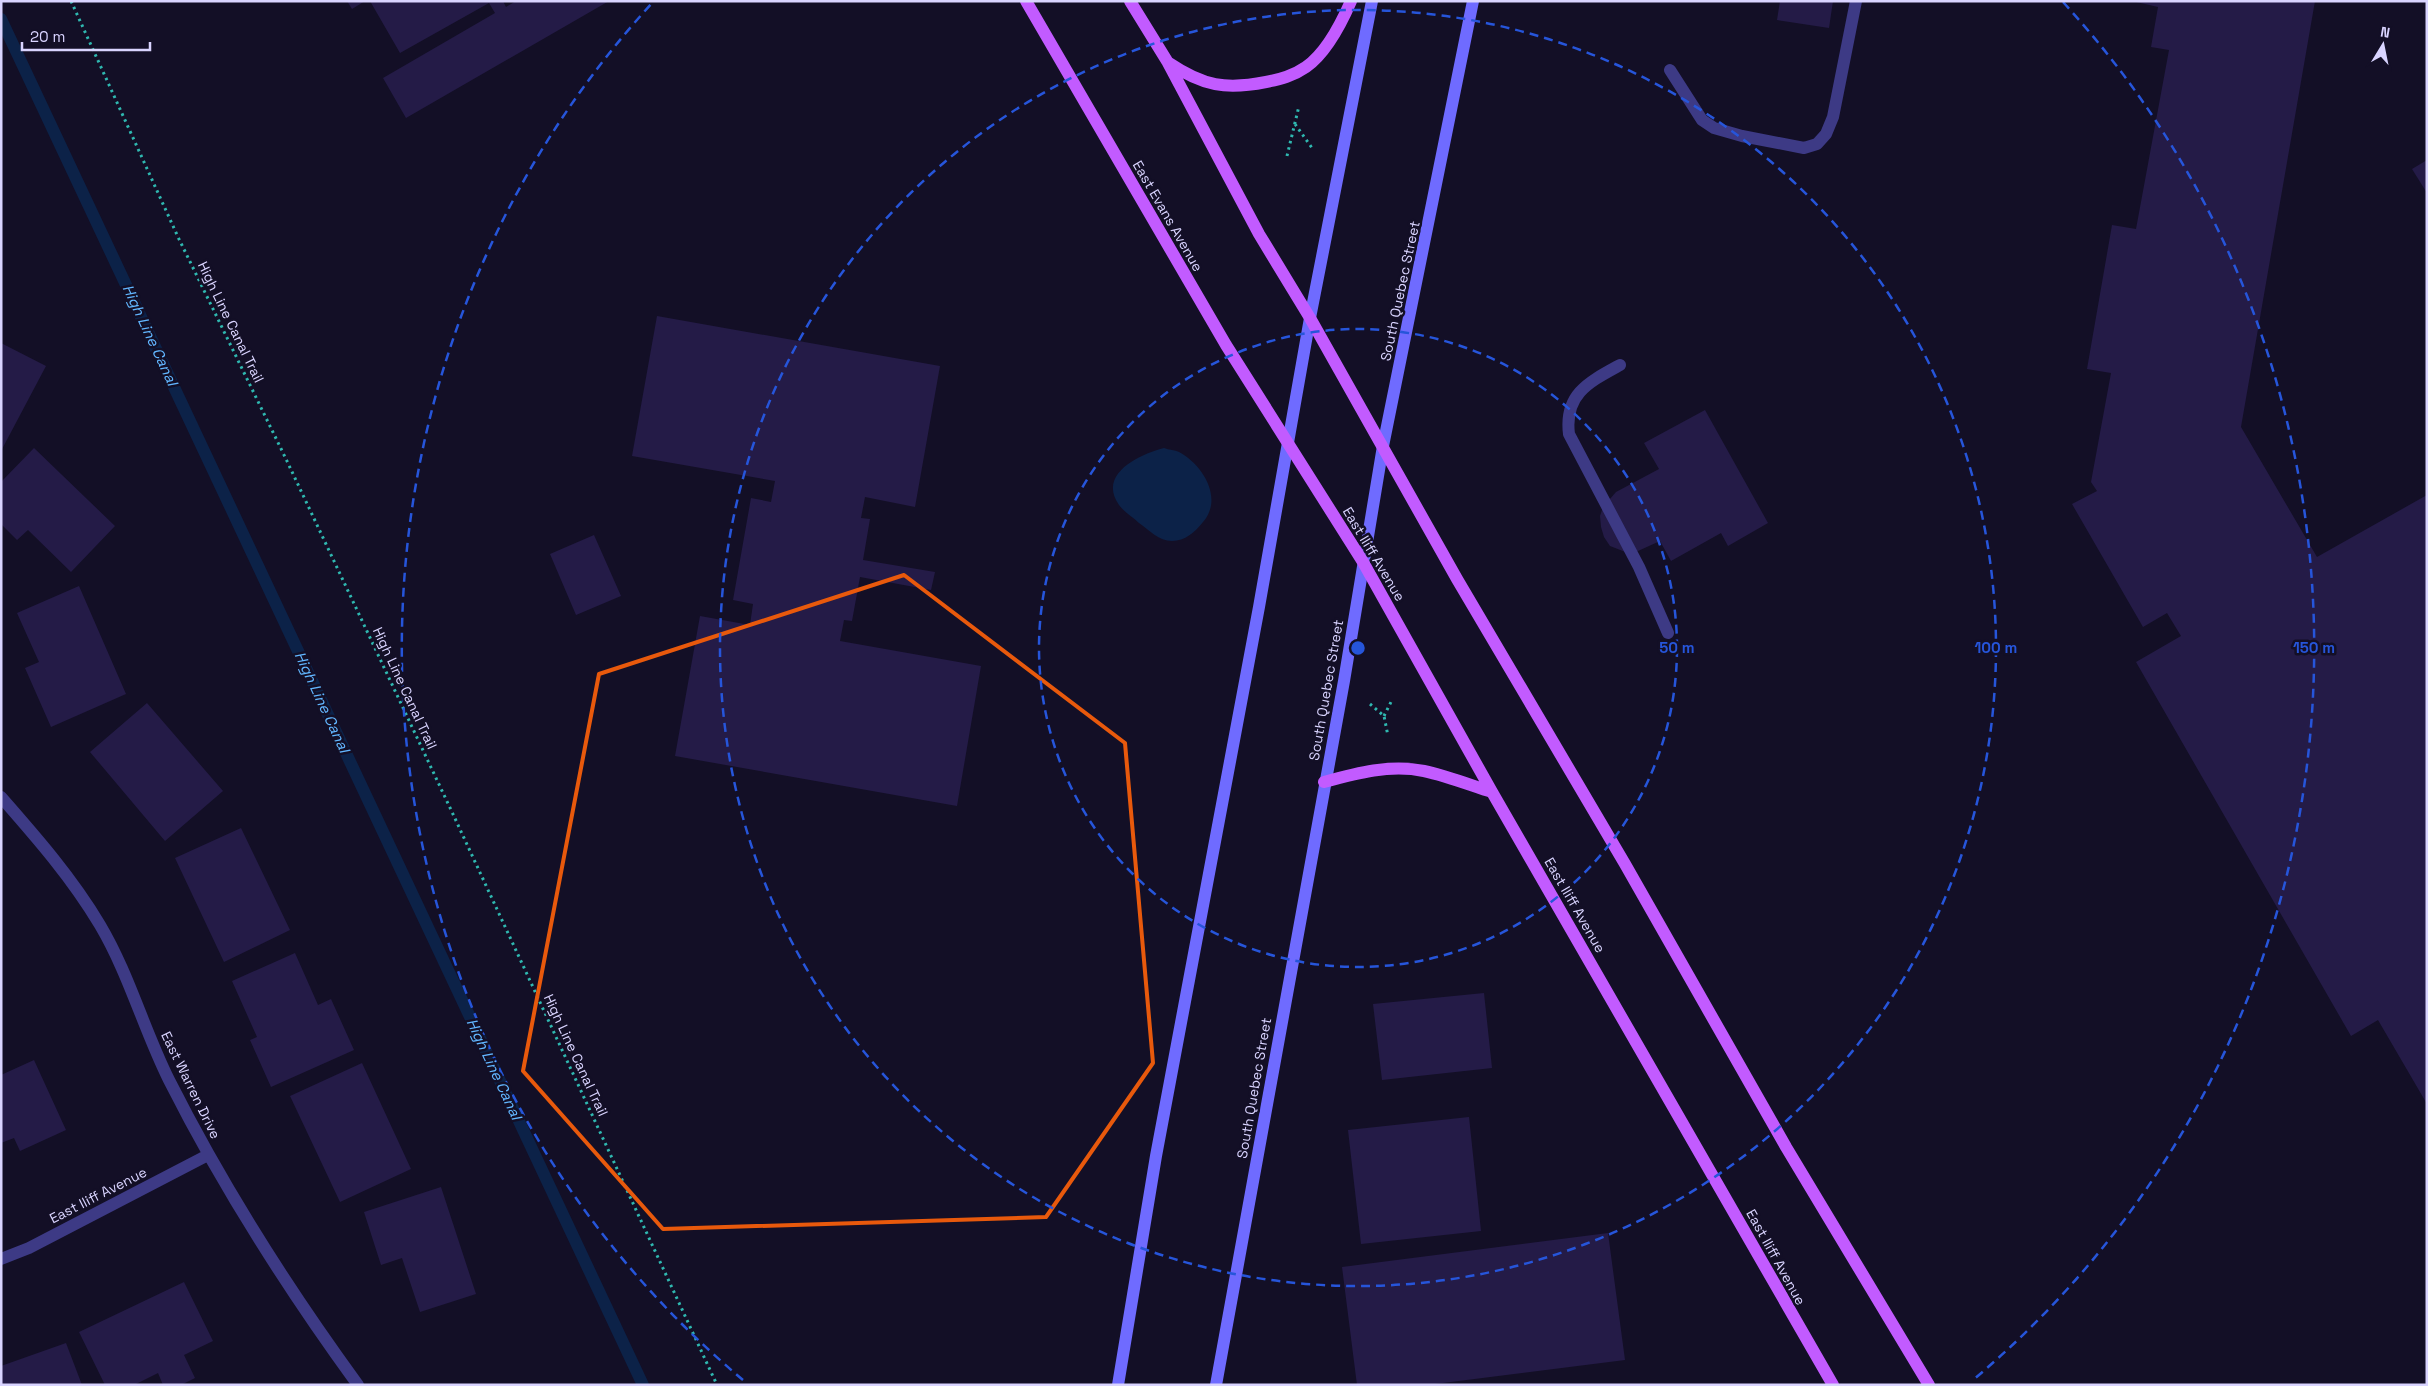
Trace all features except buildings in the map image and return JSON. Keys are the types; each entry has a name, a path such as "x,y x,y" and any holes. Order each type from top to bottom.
{"main road":[{"name":"East Evans Avenue","path":"1026,1 1226,345 1288,443"},
{"path":"1130,1 1167,61 1259,234 1310,318 1457,579 1625,864 1786,1147 1930,1385"},
{"path":"1167,61 1190,77 1222,87 1252,85 1289,77 1317,58 1332,36 1351,1"},
{"path":"1118,1385 1156,1156 1258,617 1310,318 1372,1"},
{"name":"South Quebec Street","path":"1216,1385 1383,446 1473,1"},
{"name":"East Iliff Avenue","path":"1288,443 1363,562 1492,792 1833,1385"},
{"path":"1324,782 1357,773 1395,769 1423,771 1492,792"}],"street":[{"path":"1670,70 1702,120 1714,128 1742,136 1804,148 1816,144 1826,134 1834,117 1856,1"},
{"path":"1620,365 1585,385 1576,397 1570,409 1568,421 1569,434 1638,567 1668,633"},
{"name":"East Warren Drive","path":"1,797 57,861 100,926 119,962 168,1078 208,1155 310,1319 358,1385"},
{"name":"East Iliff Avenue","path":"1,1259 29,1248 208,1155"}],"path":[{"name":"High Line Canal Trail","path":"71,1 178,237 286,459 717,1385"},
{"path":"1287,156 1299,106"},
{"path":"1295,123 1312,148"},
{"path":"1388,736 1384,716 1392,700"},
{"path":"1370,704 1384,716"}],"highlighted area":[{"path":"904,575 1125,743 1153,1063 1046,1217 663,1229 523,1071 599,674"}],"water":[{"path":"1164,448 1179,452 1187,457 1202,473 1208,482 1211,492 1209,513 1203,522 1189,535 1177,541 1167,541 1150,532 1121,508 1114,494 1113,484 1117,475 1124,467 1133,460"}],"waterway":[{"name":"High Line Canal","path":"1,19 643,1385"}]}
